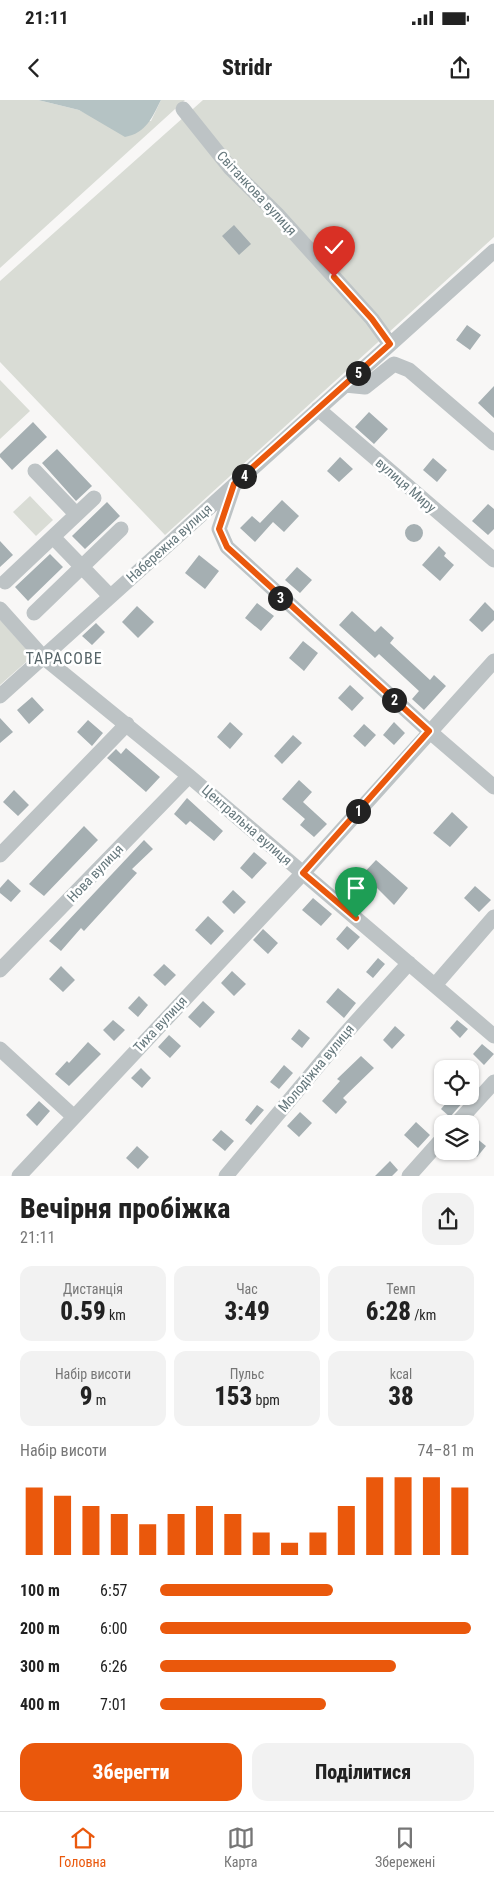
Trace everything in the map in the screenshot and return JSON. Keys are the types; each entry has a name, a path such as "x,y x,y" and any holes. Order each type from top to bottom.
{"street":[{"name":"Світанкова вулиця","path":"183,109 231,169 277,214 372,319 390,344"},
{"name":"Набережна вулиця","path":"0,696 494,251"},
{"path":"345,385 365,386 394,364 409,370 494,443"},
{"name":"вулиця Миру","path":"318,409 494,560"},
{"path":"35,471 76,514"},
{"path":"234,484 219,529 227,547 429,731 494,787"},
{"path":"5,582 94,498"},
{"path":"34,613 121,529"},
{"path":"53,536 110,596"},
{"name":"Центральна вулиця","path":"0,609 43,657 189,776 494,1036"},
{"name":"Тиха вулиця","path":"19,1176 73,1116 303,873 494,661"},
{"path":"0,855 127,724"},
{"name":"Нова вулиця","path":"0,970 189,776"},
{"path":"434,985 494,917"},
{"name":"Молодіжна вулиця","path":"230,1174 344,1035 409,963"},
{"path":"0,1049 73,1116"},
{"path":"464,1115 494,1082"},
{"path":"409,1176 434,1148"}],"shaded area":[{"path":"0,100 38,100 79,110 97,119 151,121 161,100 185,100 0,268"},
{"path":"38,100 161,100 148,124 138,132 125,137 79,110"},
{"path":"203,100 494,100 494,237 165,535 0,362 0,281"},
{"path":"0,380 30,411 0,439"},
{"path":"30,496 53,520 36,536 13,512"},
{"path":"0,620 28,651 26,662 0,685"}],"building":[{"path":"234,225 251,244 239,255 222,236"},
{"path":"467,325 481,335 470,350 456,340"},
{"path":"494,386 494,418 478,403"},
{"path":"369,412 388,429 374,444 355,427"},
{"path":"33,422 47,437 12,470 0,457 0,454"},
{"path":"57,449 92,486 76,501 42,463"},
{"path":"340,457 353,469 339,482 327,471"},
{"path":"433,458 447,470 437,482 423,470"},
{"path":"282,500 299,516 284,532 273,522 255,542 240,528 252,516 260,523"},
{"path":"107,502 120,516 85,549 72,536"},
{"path":"488,504 494,509 494,529 488,535 472,521"},
{"path":"410,524 418,524 423,529 421,540 410,542 405,537 405,529"},
{"path":"0,541 13,555 0,567"},
{"path":"439,546 446,553 444,556 454,565 440,581 422,565"},
{"path":"50,554 63,567 28,601 15,587"},
{"path":"199,555 219,571 205,589 185,573"},
{"path":"297,567 312,580 300,593 285,580"},
{"path":"485,602 494,611 494,620 482,632 469,620"},
{"path":"257,603 274,616 261,631 245,618"},
{"path":"137,606 154,622 138,638 122,622"},
{"path":"352,611 375,632 381,626 394,638 390,643 430,680 434,675 446,686 424,710 412,699 419,691 379,654 375,658 339,625"},
{"path":"96,623 105,632 92,645 82,636"},
{"path":"303,641 318,653 304,671 289,658"},
{"path":"350,685 364,698 352,711 338,698"},
{"path":"32,697 44,710 29,724 17,710"},
{"path":"0,718 13,732 0,743"},
{"path":"88,720 103,733 92,746 77,732"},
{"path":"230,722 243,734 230,749 217,737"},
{"path":"394,722 405,733 394,745 383,735"},
{"path":"364,724 376,735 365,747 353,736"},
{"path":"293,735 302,743 282,764 274,756"},
{"path":"126,748 160,777 146,792 107,758 116,749 121,754"},
{"path":"299,780 312,792 303,802 327,824 314,837 300,825 305,819 282,799"},
{"path":"14,790 29,805 18,816 3,802"},
{"path":"187,798 223,831 214,841 190,821 186,825 174,814"},
{"path":"452,812 468,827 450,847 433,833"},
{"path":"84,826 98,840 44,896 29,884"},
{"path":"144,840 153,849 132,869 137,873 84,931 81,928 61,951 49,941"},
{"path":"254,852 267,863 252,879 240,868"},
{"path":"376,860 408,888 394,905 370,881 368,884 360,877"},
{"path":"8,879 21,891 11,902 0,893 0,888"},
{"path":"475,886 491,900 479,912 464,898"},
{"path":"233,890 246,902 234,914 222,902"},
{"path":"313,898 332,914 321,926 302,910"},
{"path":"208,916 224,931 211,945 195,930"},
{"path":"347,926 360,937 348,950 336,939"},
{"path":"263,929 278,943 268,954 253,940"},
{"path":"378,958 385,964 373,978 366,972"},
{"path":"164,964 176,975 165,986 153,975"},
{"path":"61,966 75,980 63,992 49,979"},
{"path":"232,971 246,984 234,996 221,983"},
{"path":"338,988 356,1003 344,1018 326,1002"},
{"path":"139,996 148,1005 138,1017 128,1008"},
{"path":"203,1001 215,1012 200,1028 188,1017"},
{"path":"113,1020 125,1030 114,1041 103,1030"},
{"path":"457,1020 468,1029 460,1038 450,1028"},
{"path":"395,1026 405,1035 392,1049 383,1040"},
{"path":"299,1029 310,1038 302,1048 291,1039"},
{"path":"169,1035 181,1046 170,1058 158,1047"},
{"path":"88,1042 101,1054 69,1086 55,1074 67,1061 69,1063"},
{"path":"482,1044 494,1054 484,1065 473,1054"},
{"path":"361,1056 374,1068 343,1098 347,1102 336,1114 322,1101 340,1081 337,1079"},
{"path":"284,1065 293,1073 279,1089 270,1082"},
{"path":"141,1068 151,1078 142,1088 131,1078"},
{"path":"39,1101 50,1111 37,1126 26,1115"},
{"path":"257,1105 264,1110 251,1125 245,1120"},
{"path":"444,1105 460,1105 452,1115 448,1115 441,1109"},
{"path":"300,1112 312,1123 299,1137 287,1126"},
{"path":"416,1122 430,1135 418,1148 404,1135"},
{"path":"221,1130 234,1141 225,1151 212,1140"},
{"path":"479,1140 486,1146 479,1155"},
{"path":"137,1146 149,1157 138,1169 126,1158"},
{"path":"390,1161 398,1170 392,1176 375,1176"}],"district":[{"name":"ТАРАСОВЕ","path":"64,658"}],"route":[{"path":"334,277 372,319 390,344 234,484 219,529 227,547 278,596 429,731 303,873 356,918"}]}
